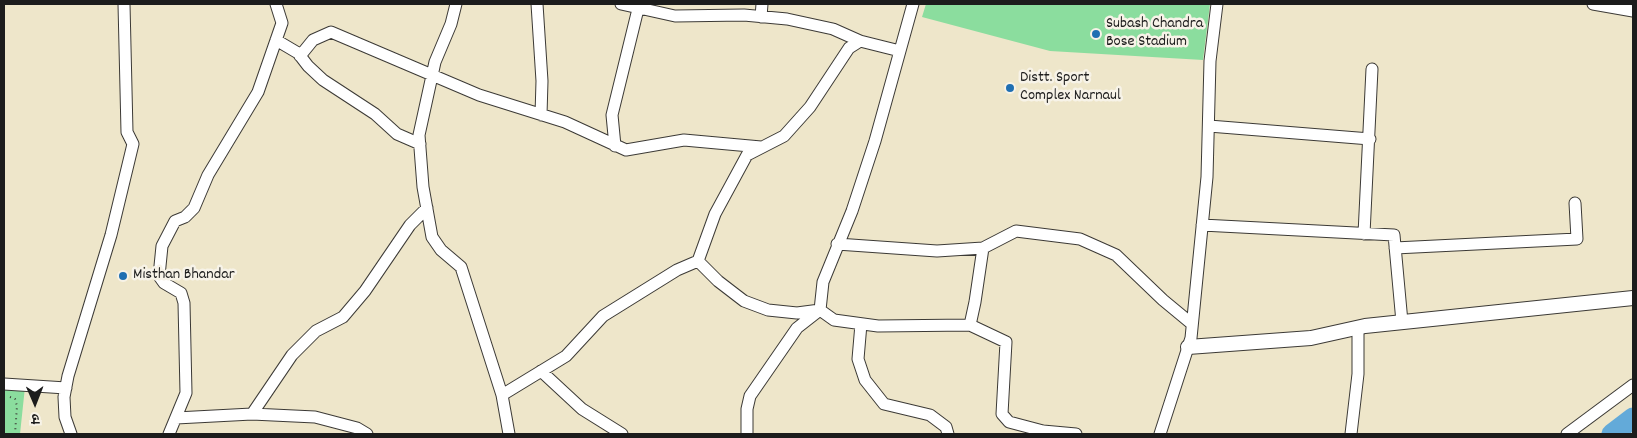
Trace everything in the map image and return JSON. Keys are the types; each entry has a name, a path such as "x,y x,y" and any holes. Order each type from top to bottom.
{"street":[{"path":"71,434 65,417 66,388 111,236 133,144 127,132 124,4"},
{"path":"169,434 186,393 184,303 181,294 164,283 159,276 162,246 175,221 185,217 194,208 208,175 258,92 282,23 276,4"},
{"path":"456,4 432,74 419,135 427,208 432,237 441,250 461,267 502,395 509,434"},
{"path":"537,4 542,81 541,115"},
{"path":"621,4 674,16 787,19 833,29 860,41 900,51"},
{"path":"761,17 762,4"},
{"path":"747,434 746,409 750,396 797,328 820,310 823,282 864,176 914,4"},
{"path":"1160,434 1188,347 1192,324 1202,226 1209,126 1210,62 1217,4"},
{"path":"1593,4 1633,11"},
{"path":"615,146 612,115 638,9"},
{"path":"300,56 314,40 331,32 354,40 395,60 478,95 565,122 626,150 684,140 761,147"},
{"path":"276,40 300,56 324,80 375,114 397,134 420,144"},
{"path":"502,395 566,356 603,316 677,270 698,260 715,214 747,155 784,136 810,107 849,48 860,41"},
{"path":"1364,234 1372,69"},
{"path":"1209,126 1370,139"},
{"path":"1395,248 1577,239 1575,203"},
{"path":"252,414 292,355 316,331 343,316 365,292 410,224 427,208"},
{"path":"1202,226 1394,235 1402,322"},
{"path":"837,244 937,251 983,248 1016,231 1080,239 1116,255 1163,300 1192,324"},
{"path":"970,325 983,248"},
{"path":"698,260 718,281 744,301 768,310 797,313 820,310 834,320 878,326 970,325 1006,342 1002,414 1009,422 1043,431 1076,434"},
{"path":"1188,347 1311,338 1358,328 1402,322 1633,298"},
{"path":"861,324 858,359 865,380 884,404 930,415 946,427 948,434"},
{"path":"1351,434 1358,374 1358,328"},
{"path":"541,371 582,409 622,434"},
{"path":"4,384 66,388"},
{"path":"1567,434 1633,385"},
{"path":"176,418 252,414 315,418 357,428 367,434"}],"path":[{"path":"4,396 8,395 15,399 17,412 15,434"}],"green space":[{"name":"Subash Chandra Bose Stadium","path":"926,4 1210,4 1203,60 1050,51 922,17"},
{"path":"4,385 25,387 20,434 4,434"}],"waterway":[{"path":"1612,434 1633,418"}],"place":[{"name":"Subash Chandra Bose Stadium","path":"1096,34"},
{"name":"Distt. Sport Complex Narnaul","path":"1010,88"},
{"name":"Misthan Bhandar","path":"123,276"}]}
